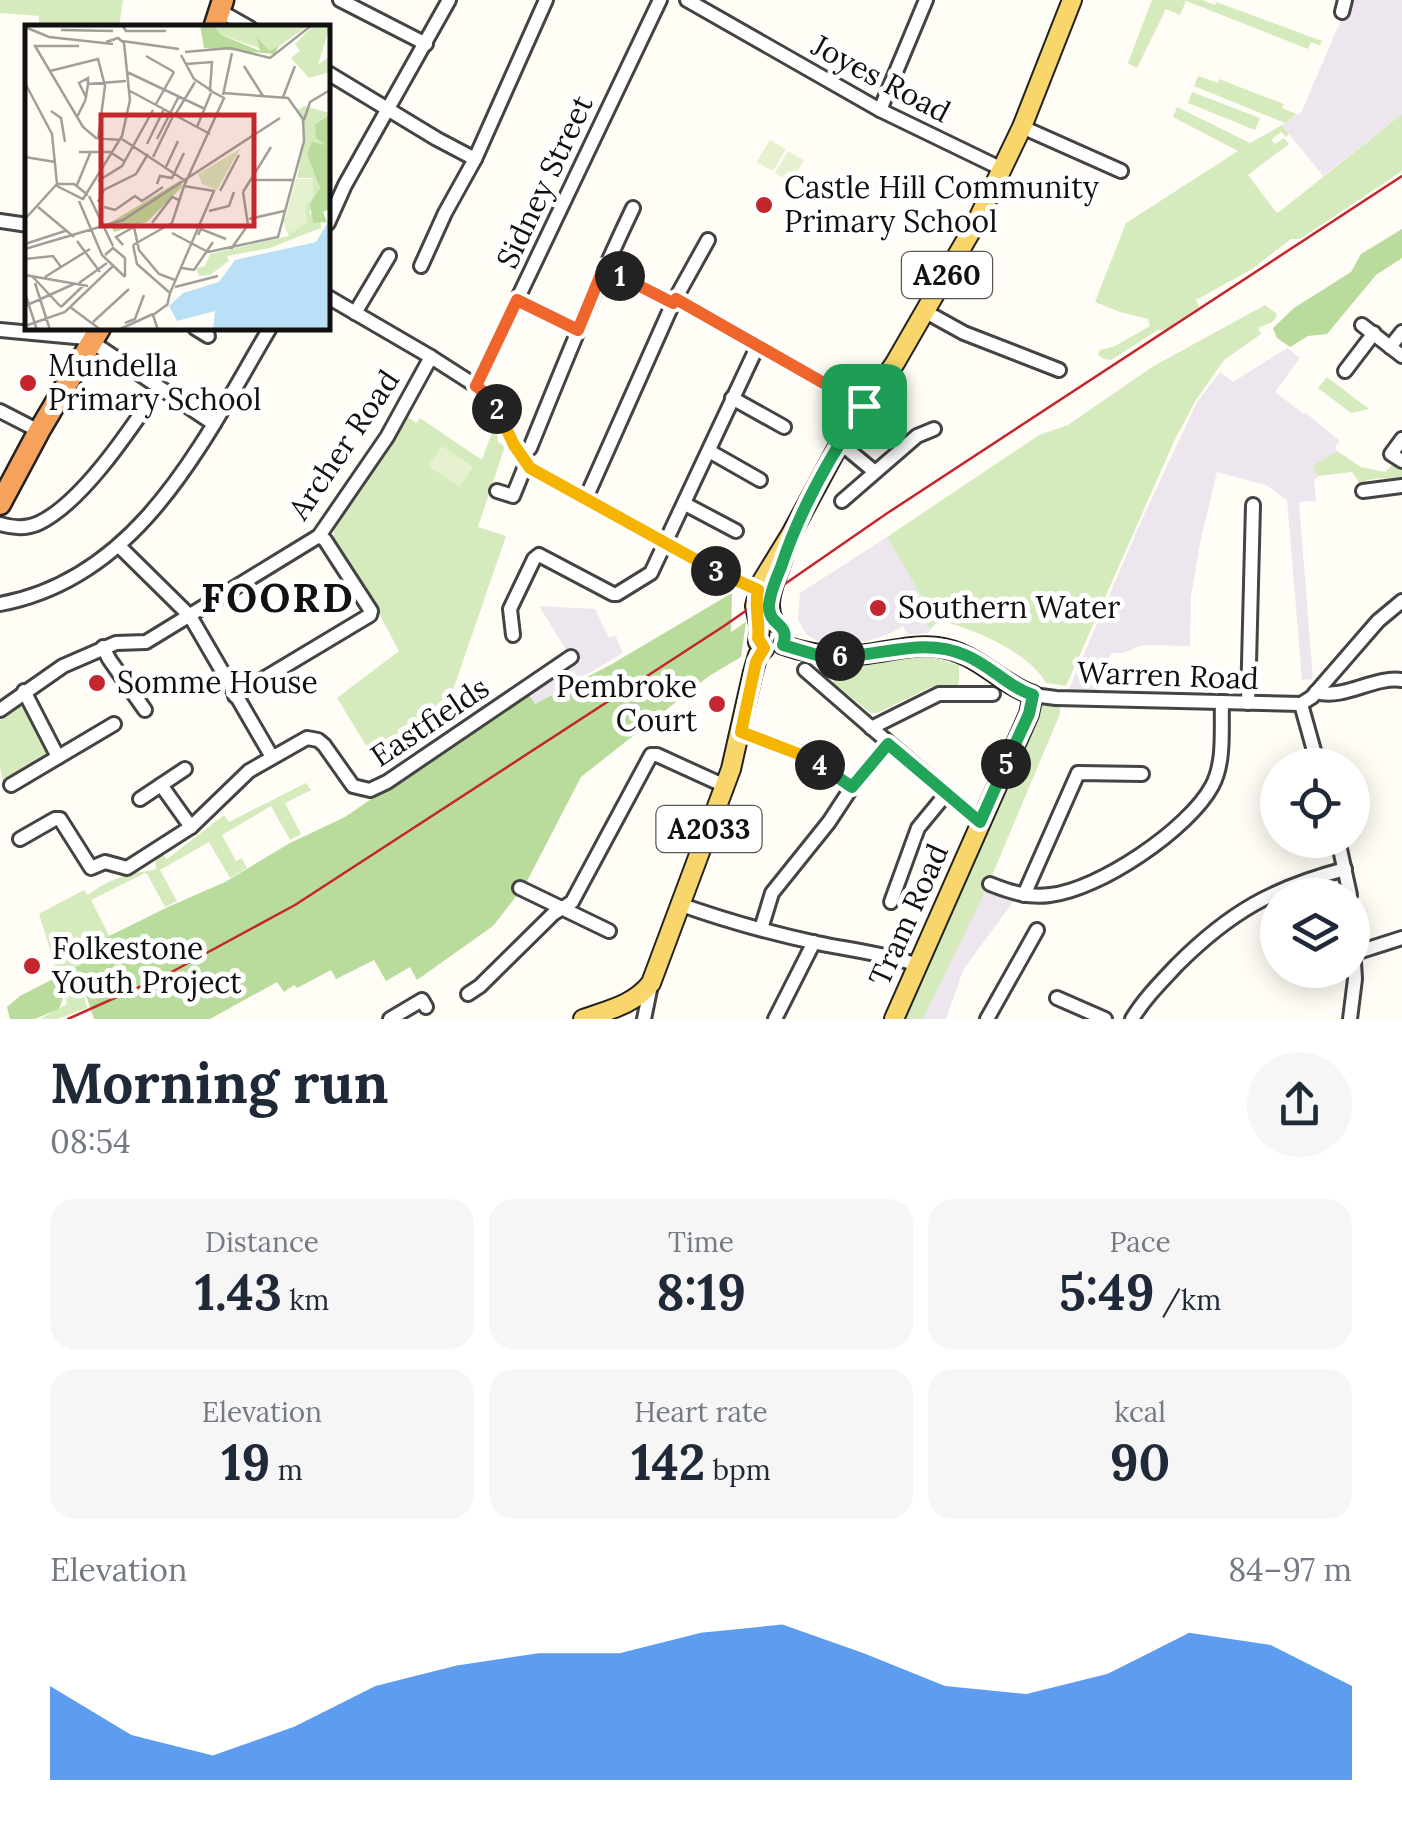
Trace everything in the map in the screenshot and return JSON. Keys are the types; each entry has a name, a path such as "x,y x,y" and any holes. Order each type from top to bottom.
{"highway":[{"path":"0,504 96,334"}],"main road":[{"name":"A260","path":"758,590 840,443 926,312 976,221 1022,128 1072,0"},
{"name":"A260","path":"767,626 769,604 791,534"},
{"path":"758,590 755,606 767,626"},
{"path":"778,624 785,631 783,645 776,650 764,648 758,642 767,626 778,624"},
{"path":"783,645 829,656 939,647 974,659 1025,691"},
{"name":"A2033","path":"651,982 726,786 756,662 764,648"},
{"name":"Tram Road","path":"894,1019 1023,724 1025,691"},
{"path":"583,1019 639,996 651,982"}],"street":[{"path":"340,0 426,44"},
{"path":"330,218 345,184 449,0"},
{"path":"421,266 546,0"},
{"name":"Sidney Street","path":"476,386 660,0"},
{"name":"Joyes Road","path":"687,0 880,110 1002,169"},
{"path":"880,110 926,0"},
{"path":"219,13 244,25"},
{"path":"330,74 474,159"},
{"path":"1022,128 1121,171"},
{"path":"497,491 513,496 524,460 604,267 633,208"},
{"path":"0,221 25,225"},
{"path":"586,498 675,301 708,240"},
{"path":"355,314 388,256"},
{"path":"604,267 758,345 864,406"},
{"path":"330,298 476,386 494,403 524,460 721,574 758,590"},
{"path":"517,300 578,330"},
{"path":"926,312 964,333 1059,370"},
{"path":"1345,370 1368,329 1396,351 1402,332"},
{"path":"0,330 82,337 96,334 159,387 214,424"},
{"path":"198,330 208,336"},
{"path":"0,604 57,587 119,546 185,468 269,330"},
{"path":"514,636 510,608 539,556 613,594 650,574 758,345"},
{"name":"Archer Road","path":"0,710 63,666 103,647 146,642 320,536 386,436 430,357"},
{"path":"0,524 12,528 30,526 65,504 115,450 159,387"},
{"path":"732,398 784,427"},
{"path":"0,411 39,431"},
{"path":"846,492 876,472 924,428"},
{"path":"1402,439 1392,454 1402,461"},
{"path":"840,443 876,472"},
{"path":"708,452 760,480"},
{"path":"1363,491 1402,486"},
{"path":"685,504 736,531"},
{"path":"1248,703 1253,505"},
{"path":"235,696 370,615 320,536"},
{"path":"119,546 190,616 272,757"},
{"path":"1313,748 1301,704 1378,621 1402,601"},
{"path":"103,647 146,710"},
{"name":"Eastfields","path":"20,839 55,819 60,820 86,872 104,862 132,866 191,827 244,775 307,738 324,746 353,786 370,790 388,782 513,688 571,657"},
{"path":"806,670 823,677 888,744 980,822"},
{"path":"1316,692 1332,695 1387,680 1402,680"},
{"path":"871,728 939,694 971,687 993,694"},
{"name":"Warren Road","path":"1025,691 1056,698 1301,704"},
{"path":"24,692 58,757"},
{"path":"990,884 1024,894 1058,894 1090,884 1169,834 1190,815 1218,773 1222,702"},
{"path":"11,785 114,724"},
{"path":"741,732 809,758 852,787"},
{"path":"761,929 772,893 888,744"},
{"path":"468,994 553,914 572,902 652,755 726,786"},
{"path":"140,799 185,769"},
{"path":"1024,894 1078,773 1142,774"},
{"path":"161,785 191,827"},
{"path":"891,902 918,828 946,794"},
{"path":"1342,858 1347,878"},
{"path":"1132,1019 1164,978 1234,915 1283,889 1345,869"},
{"path":"520,888 609,932"},
{"path":"679,904 728,921 918,965"},
{"path":"987,1019 1037,930"},
{"path":"1370,948 1402,938"},
{"path":"775,1019 814,942"},
{"path":"614,1009 632,1010 643,1019 651,982"},
{"path":"1350,1019 1354,988"},
{"path":"1057,998 1105,1019"},
{"path":"390,1019 422,1000 426,1007"}],"shaded area":[{"path":"1352,0 1402,0 1402,114 1323,176 1282,125 1302,111"},
{"path":"1287,348 1300,358 1275,392 1340,441 1335,446 1337,451 1312,466 1318,476 1314,480 1316,501 1299,502 1313,679 1302,680 1287,500 1266,485 1217,472 1191,597 1190,646 1143,645 1111,653 1098,690 1068,691 1197,402 1220,372 1233,382"},
{"path":"887,537 937,622 928,633 908,635 903,626 867,641 838,644 819,642 806,634 798,620 800,593"},
{"path":"539,606 595,609 609,638 615,635 623,653 528,709 515,701 573,661"},
{"path":"987,884 1015,895 1013,902 963,970 946,1019 923,1019"}],"green space":[{"path":"0,0 123,0 119,25 39,25 39,16 0,13"},
{"path":"1152,0 1202,0 1215,5 1216,2 1322,41 1320,46 1311,42 1308,49 1186,1 1180,15 1166,9 1137,68 1128,63"},
{"path":"1198,76 1218,83 1219,79 1284,104 1282,108 1297,114 1285,123 1194,86"},
{"path":"1192,92 1260,118 1255,130 1188,103"},
{"path":"1177,107 1250,143 1282,125 1289,134 1286,137 1281,132 1271,140 1275,144 1284,138 1289,144 1248,175 1276,212 1402,114 1402,171 1300,239 1291,239 1252,269 1196,300 1199,307 1165,330 1158,330 1111,360 1104,359 1098,355 1100,350 1150,326 1148,319 1095,302 1126,223 1238,151 1173,117"},
{"path":"770,140 786,149 773,171 756,162"},
{"path":"788,151 804,160 791,182 775,173"},
{"path":"1402,229 1402,258 1376,275 1327,334 1308,336 1290,347 1277,338 1273,328 1294,308 1351,272 1361,254"},
{"path":"1265,305 1277,314 1274,321 1258,328 1261,334 1224,360 1175,439 1066,686 1046,683 1014,652 968,629 940,621 930,628 926,625 927,606 887,537 1039,435 1068,425 1152,367"},
{"path":"1327,377 1369,409 1351,413 1318,388"},
{"path":"405,415 416,423 420,418 482,460 495,424 498,442 505,446 478,527 506,536 453,690 430,711 397,730 406,744 377,763 337,698 399,651 375,606 330,540 333,527 378,463"},
{"path":"442,446 473,467 460,487 428,466"},
{"path":"1337,451 1361,467 1385,472 1393,464 1402,469 1402,481 1366,480 1366,487 1362,487 1352,472 1318,476 1312,466"},
{"path":"732,593 731,632 746,622 741,657 709,676 581,777 525,885 493,926 417,980 410,967 386,981 374,960 336,979 331,970 284,992 277,982 210,1019 94,1019 85,992 75,988 66,990 59,1009 35,1019 10,1019 7,1007 20,996 92,959 95,943 225,882 290,843 345,817 527,692 535,704"},
{"path":"902,656 935,658 959,665 958,685 931,687 871,713 833,683 845,665"},
{"path":"25,703 51,757 4,786 0,721"},
{"path":"1041,706 1060,706 1060,714 985,892 923,1019 905,1019"},
{"path":"306,783 311,790 285,803 301,834 290,840 271,806 222,835 236,861 242,858 247,868 230,878 209,842 160,870 177,901 165,907 145,873 91,900 117,951 82,989 87,1008 58,1019 40,1019 67,1004 39,914 84,890 88,895 120,877 156,869 156,859 162,855 167,859 224,815 229,822"}],"railway":[{"path":"68,1019 166,975 295,905 1402,176"}],"place":[{"name":"Castle Hill Community Primary School","path":"764,205"},
{"name":"Mundella Primary School","path":"28,383"},
{"name":"Southern Water","path":"878,608"},
{"name":"Somme House","path":"97,683"},
{"name":"Pembroke Court","path":"717,704"},
{"name":"Folkestone Youth Project","path":"32,966"}],"district":[{"name":"FOORD","path":"278,598"}],"route":[{"path":"604,267 673,303 676,299 864,406 818,480 791,534 771,596 770,615 785,631 783,645 798,650 848,656 898,648 939,647 974,659 1033,695 1029,714 980,822 888,744 852,787 809,758 741,732 756,662 764,648 758,642 758,590 721,574 530,468 494,403 476,386 517,300 578,330 604,267"}]}
